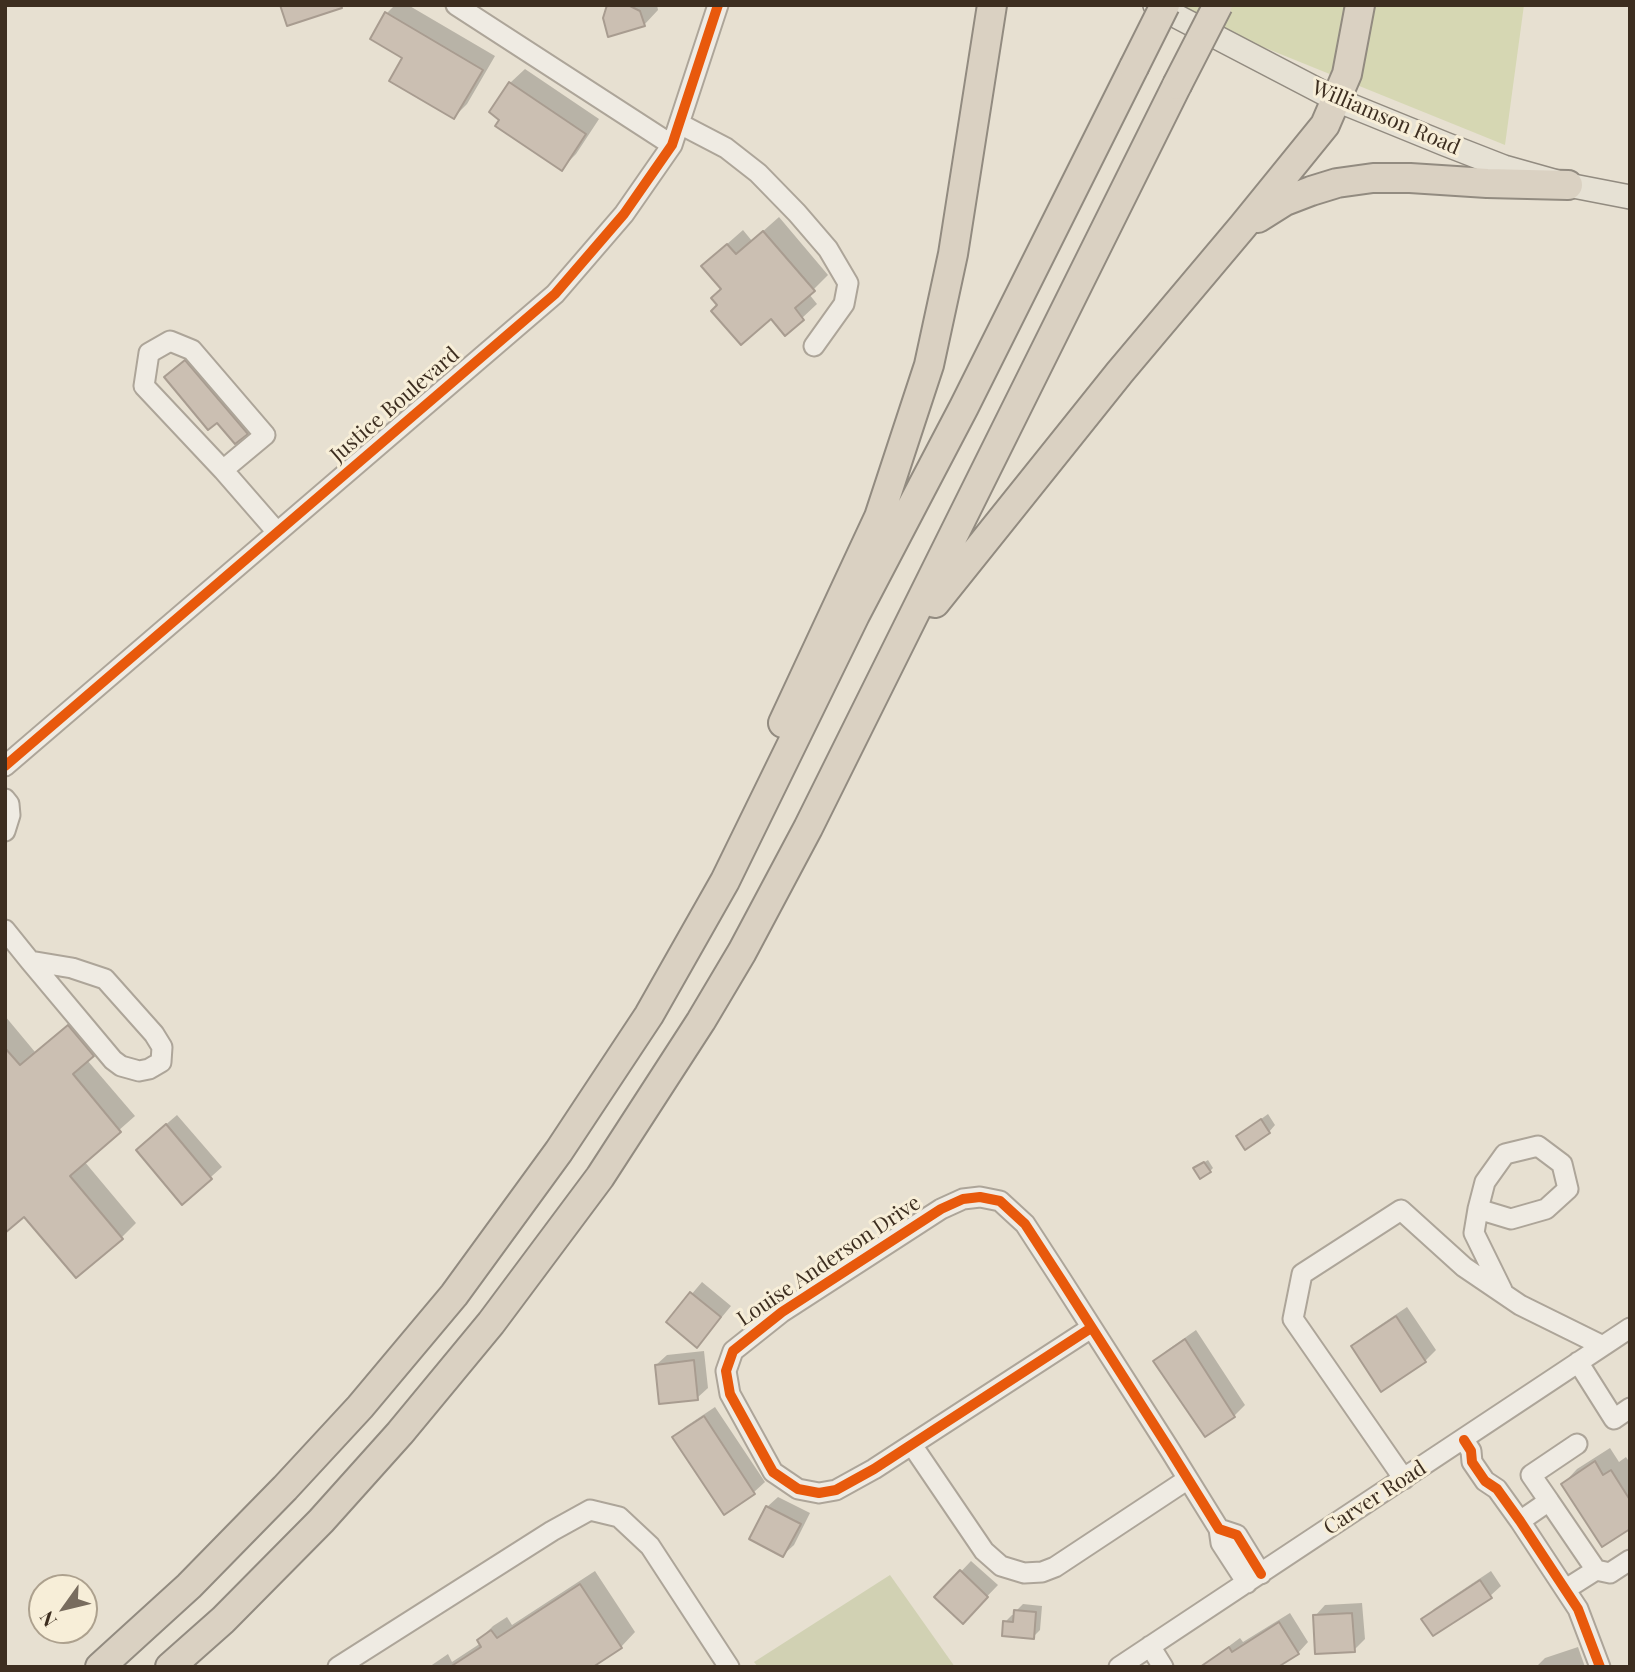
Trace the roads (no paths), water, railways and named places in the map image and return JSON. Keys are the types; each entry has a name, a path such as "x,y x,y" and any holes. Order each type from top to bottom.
{"highway":[{"path":"725,881 781,726 879,517 929,365 953,254 992,5"},
{"path":"100,1667 189,1586 360,1407 454,1294 559,1151 649,1015 725,881 855,615 964,407 1165,5"},
{"path":"170,1667 223,1620 321,1521 401,1433 491,1324 600,1177 701,1021 742,952 808,828 1218,5"},
{"path":"894,657 1017,497 1325,125 1337,100 1354,47 1360,5"},
{"path":"1243,226 1285,201 1311,191 1373,178 1568,185"}],"main road":[{"name":"Williamson Road","path":"1155,5 1337,100 1504,167 1568,185 1630,197"}],"street":[{"name":"Justice Boulevard","path":"5,766 555,294 624,214 672,145 718,5"},
{"path":"464,7 672,145"},
{"path":"680,124 726,148 758,173 828,249 848,283 844,304 814,346"},
{"path":"223,470 265,435 192,350 170,341 149,353 144,386 223,470 276,532"},
{"path":"5,799 9,804 10,815 5,831"},
{"path":"5,930 30,961 113,1060 121,1066 139,1070 149,1069 161,1062 162,1047 154,1034 105,979 72,968 30,961"},
{"path":"1478,1209 1511,1219 1546,1209 1568,1189 1562,1164 1538,1146 1505,1154 1485,1182 1478,1209 1474,1233 1504,1294"},
{"name":"Louise Anderson Drive","path":"1091,1328 912,1445 836,1490 819,1493 798,1489 773,1472 730,1394 726,1371 733,1352 782,1312 941,1209 963,1199 981,1197 1000,1201 1025,1224 1219,1529 1237,1535 1254,1578"},
{"path":"1404,1479 1293,1319 1302,1273 1401,1210 1464,1266 1520,1305 1603,1346"},
{"name":"Carver Road","path":"1119,1667 1404,1479 1467,1446 1578,1363 1630,1328"},
{"path":"1578,1363 1614,1419 1630,1408"},
{"path":"1577,1444 1531,1475 1596,1570 1609,1573 1630,1560"},
{"path":"912,1445 984,1551 1001,1566 1024,1573 1042,1572 1055,1567 1188,1479"},
{"path":"1467,1446 1472,1462 1485,1481 1497,1489 1578,1609 1600,1667"},
{"path":"1520,1521 1549,1502"},
{"path":"338,1667 552,1531 590,1510 620,1517 650,1546 729,1667"},
{"path":"1566,1590 1596,1570"},
{"path":"1150,1646 1163,1667"}]}
